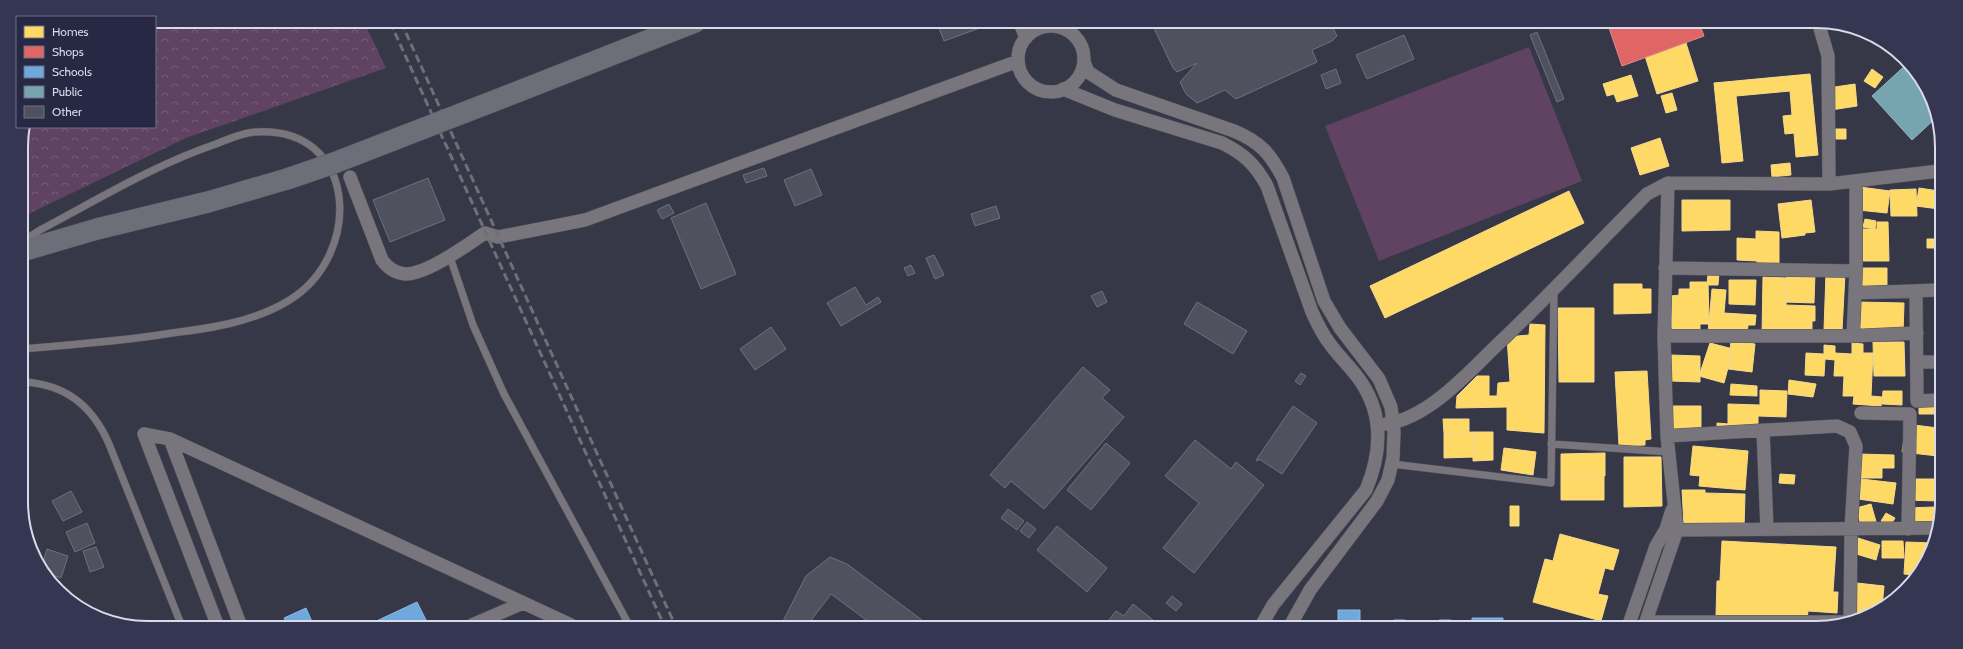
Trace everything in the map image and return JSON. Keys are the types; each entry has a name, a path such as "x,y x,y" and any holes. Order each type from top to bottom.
{"main road":[{"path":"28,248 97,229 208,202 287,179 334,163 680,28"}],"street":[{"path":"1022,28 1026,38"},
{"path":"1038,28 1026,38 1019,52 1018,61 1020,70 1033,86 1043,90 1052,91 1062,89 1077,79 1084,62"},
{"path":"1063,28 1072,34 1079,42 1088,72 1116,90 1234,131 1253,139 1265,150 1275,162 1283,178 1324,301 1340,328 1378,379 1391,407 1394,445 1392,464 1388,480 1377,501 1310,590 1293,621"},
{"path":"1820,28 1828,56 1829,184"},
{"path":"350,177 382,260 386,266 392,270 406,274 413,273 450,257 485,233 498,237 584,220 1018,61"},
{"path":"1062,89 1115,110 1222,143 1236,150 1259,170 1267,186 1312,312 1329,343 1361,382 1371,400 1378,425 1378,452 1373,473 1366,490 1273,606 1264,621"},
{"path":"1378,425 1393,423 1422,410 1451,389 1554,291 1647,194 1668,183 1829,184 1935,171"},
{"path":"1853,336 1856,271 1856,181"},
{"path":"1646,621 1676,530 1670,452 1667,436 1664,336 1668,183"},
{"path":"1665,268 1856,271"},
{"path":"1854,293 1935,290"},
{"path":"1916,291 1917,401 1935,400"},
{"path":"1664,336 1853,336 1917,333"},
{"path":"1917,362 1935,362"},
{"path":"1861,414 1910,414 1908,529"},
{"path":"1667,436 1837,426 1850,432 1856,446 1851,529 1849,616"},
{"path":"1763,430 1767,529"},
{"path":"216,621 144,434 170,439 562,621"},
{"path":"170,439 239,621"},
{"path":"1630,621 1656,546 1666,530 1674,505"},
{"path":"1676,530 1932,528"},
{"path":"479,621 523,603"}],"lane":[{"path":"28,238 40,230 181,157 234,137 254,132 274,132 294,138 312,147 327,161 337,186 341,213 337,240 325,264 309,285 289,300 266,312 198,330 145,337 28,348"},
{"path":"450,257 473,325 504,394 627,621"},
{"path":"1392,464 1550,483 1554,291"},
{"path":"28,382 45,384 66,392 96,418 110,444 180,621"},
{"path":"1551,444 1670,452"}],"green space":[{"path":"156,28 367,28 386,68 186,138 28,214 29,128 156,128"},
{"path":"1529,47 1582,181 1379,261 1325,126"}],"building: Homes":[{"path":"1686,43 1698,81 1657,94 1645,56"},
{"path":"1872,69 1883,77 1875,88 1864,81"},
{"path":"1810,74 1818,155 1796,157 1794,133 1785,134 1783,116 1792,115 1790,91 1736,96 1743,161 1722,163 1714,83"},
{"path":"1631,75 1638,96 1617,102 1614,94 1607,96 1603,84"},
{"path":"1855,84 1857,106 1831,110 1828,88"},
{"path":"1672,93 1677,110 1666,113 1661,96"},
{"path":"1833,129 1846,129 1846,139 1833,139"},
{"path":"1660,138 1669,166 1640,175 1631,148"},
{"path":"1790,163 1791,175 1772,177 1771,165"},
{"path":"1860,187 1890,191 1887,213 1858,210"},
{"path":"1919,188 1935,190 1935,208 1916,206"},
{"path":"1916,189 1917,216 1891,216 1890,190"},
{"path":"1569,191 1584,223 1385,318 1370,286"},
{"path":"1682,200 1730,200 1730,230 1682,231"},
{"path":"1811,200 1815,232 1782,238 1778,204"},
{"path":"1865,219 1876,221 1875,229 1863,227"},
{"path":"1877,222 1888,222 1889,261 1861,261 1861,229 1877,229"},
{"path":"1756,231 1779,232 1779,265 1757,264 1757,261 1737,260 1737,238 1756,239"},
{"path":"1927,239 1935,239 1935,248 1927,248"},
{"path":"1859,268 1887,268 1887,290 1860,291"},
{"path":"1787,271 1815,273 1814,303 1785,302"},
{"path":"1708,273 1719,273 1718,285 1707,285"},
{"path":"1826,273 1845,274 1842,331 1824,330"},
{"path":"1763,277 1787,278 1786,305 1815,306 1815,321 1812,321 1812,334 1762,333"},
{"path":"1729,280 1756,280 1755,305 1729,304"},
{"path":"1690,282 1708,282 1709,324 1700,324 1700,334 1672,334 1671,296 1679,295 1679,289 1690,289"},
{"path":"1614,284 1642,284 1642,289 1651,289 1651,313 1614,314"},
{"path":"1712,289 1726,290 1724,313 1756,315 1755,325 1748,325 1747,334 1708,332"},
{"path":"1859,302 1904,303 1903,334 1859,332"},
{"path":"1558,308 1594,308 1594,382 1559,382"},
{"path":"1530,324 1545,325 1544,433 1507,430 1507,407 1456,408 1457,396 1477,376 1489,376 1489,396 1497,396 1498,383 1510,382 1507,337 1529,335"},
{"path":"1731,341 1755,344 1752,372 1728,369"},
{"path":"1873,342 1904,342 1905,376 1874,376"},
{"path":"1710,343 1733,349 1724,383 1699,376"},
{"path":"1852,343 1863,344 1863,353 1873,353 1871,396 1882,397 1881,406 1853,404 1854,396 1843,396 1844,376 1834,376 1835,360 1825,359 1824,376 1805,375 1806,353 1824,354 1824,345 1835,346 1835,353 1852,354"},
{"path":"1671,355 1700,356 1700,382 1670,381"},
{"path":"1647,371 1651,439 1645,440 1645,445 1619,446 1615,372"},
{"path":"1789,380 1816,384 1813,397 1788,394"},
{"path":"1731,384 1757,386 1757,396 1730,395"},
{"path":"1760,390 1787,391 1786,417 1758,416 1758,429 1717,428 1717,423 1728,424 1728,404 1760,405"},
{"path":"1883,391 1902,391 1902,405 1882,404"},
{"path":"1935,395 1935,414 1919,414 1919,396"},
{"path":"1670,406 1701,406 1701,434 1670,433"},
{"path":"1443,419 1469,419 1469,432 1444,433"},
{"path":"1906,424 1935,428 1935,456 1902,452"},
{"path":"1473,432 1473,457 1444,458 1444,433"},
{"path":"1473,432 1493,432 1493,460 1473,461"},
{"path":"1693,446 1748,451 1745,490 1699,486 1700,476 1690,475"},
{"path":"1504,448 1536,452 1533,475 1501,470"},
{"path":"1605,453 1605,476 1561,477 1561,454"},
{"path":"1859,454 1894,455 1894,468 1882,468 1882,478 1859,478"},
{"path":"1624,457 1661,457 1662,506 1624,507"},
{"path":"1780,474 1795,475 1794,484 1779,483"},
{"path":"1604,476 1604,500 1561,500 1561,477"},
{"path":"1861,479 1896,483 1893,504 1858,499"},
{"path":"1905,479 1935,479 1935,501 1904,500"},
{"path":"1682,490 1705,490 1705,493 1745,494 1744,528 1684,525"},
{"path":"1871,504 1877,525 1862,529 1856,508"},
{"path":"1510,506 1519,506 1519,526 1510,526"},
{"path":"1935,507 1933,524 1905,524 1905,508"},
{"path":"1886,513 1895,518 1890,526 1881,521"},
{"path":"1560,534 1619,550 1613,570 1605,568 1598,594 1608,596 1601,621 1533,602 1545,559 1553,561"},
{"path":"1858,538 1880,545 1876,560 1853,553"},
{"path":"1722,541 1836,547 1833,592 1838,592 1837,613 1808,611 1807,620 1716,615 1717,581 1720,581"},
{"path":"1882,541 1903,541 1904,558 1882,558"},
{"path":"1906,542 1928,543 1919,562 1910,575 1904,574"},
{"path":"1857,583 1884,586 1883,600 1854,615"}],"building: Shops":[{"path":"1609,28 1701,28 1704,36 1622,66"}],"building: Schools":[{"path":"417,602 426,621 376,621"},
{"path":"306,608 312,621 286,621 284,618"},
{"path":"1338,610 1360,610 1360,621 1338,621"},
{"path":"1472,618 1503,618 1503,621 1472,621"},
{"path":"1394,620 1405,620 1405,621"},
{"path":"1439,620 1451,621 1439,621"}],"building: Public":[{"path":"1904,66 1923,94 1933,121 1912,140 1872,96"}],"building: Other":[{"path":"939,28 980,28 944,41"},
{"path":"1154,28 1333,28 1337,36 1332,41 1312,50 1317,62 1236,99 1225,90 1197,103 1186,94 1180,82 1197,63 1177,72 1173,68"},
{"path":"1537,32 1564,99 1557,102 1530,35"},
{"path":"1404,35 1414,59 1367,79 1356,55"},
{"path":"1336,69 1341,83 1326,89 1321,75"},
{"path":"764,168 767,176 746,183 743,175"},
{"path":"811,169 822,195 795,206 784,180"},
{"path":"428,178 445,220 390,242 373,200"},
{"path":"706,203 736,274 701,289 671,218"},
{"path":"669,204 674,213 662,219 657,210"},
{"path":"996,206 1000,218 975,226 971,214"},
{"path":"934,255 944,275 935,279 926,258"},
{"path":"911,265 915,273 908,276 904,268"},
{"path":"855,287 866,305 878,297 881,302 841,326 827,303"},
{"path":"1102,291 1107,302 1097,307 1091,296"},
{"path":"1197,302 1247,331 1233,354 1184,324"},
{"path":"771,327 786,349 755,370 740,349"},
{"path":"1083,367 1110,390 1102,398 1124,417 1044,509 1011,481 1005,488 990,475"},
{"path":"1301,373 1306,376 1300,385 1295,381"},
{"path":"1293,406 1317,423 1282,474 1259,459 1258,461 1256,460"},
{"path":"1195,440 1231,469 1236,462 1264,485 1194,573 1163,548 1199,503 1165,476"},
{"path":"1106,443 1130,463 1091,510 1067,490"},
{"path":"71,491 82,512 63,521 52,501"},
{"path":"1008,509 1024,521 1017,530 1001,518"},
{"path":"1027,522 1036,529 1029,538 1020,531"},
{"path":"87,523 95,543 75,552 66,532"},
{"path":"1057,526 1107,568 1087,592 1037,550"},
{"path":"96,547 104,567 90,572 83,551"},
{"path":"47,549 68,556 61,578 53,575 43,561"},
{"path":"830,557 847,564 923,621 868,621 831,594 812,621 783,621 806,576"},
{"path":"1172,596 1182,604 1176,611 1166,603"},
{"path":"1133,604 1154,621 1108,621 1116,611 1124,616"}],"railway":[{"path":"393,28 662,621"},
{"path":"404,28 673,621"}]}
